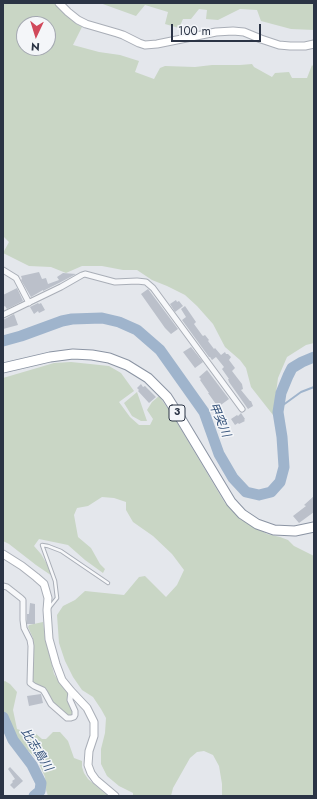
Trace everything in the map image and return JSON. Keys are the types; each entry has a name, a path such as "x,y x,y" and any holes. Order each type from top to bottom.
{"highway":[{"name":"3","path":"3,368 50,357 73,354 92,354 127,365 148,378 167,396 231,502 242,514 257,524 274,530 295,531 314,527"}],"street":[{"path":"60,3 68,12 86,24 117,32 145,45 216,32 233,31 244,32 279,45 305,46 314,44"},
{"path":"3,270 16,278 29,303"},
{"path":"3,315 85,274 115,282 146,282 153,288 242,409"},
{"path":"3,554 36,576 44,584 48,598 47,610 49,639 56,664 62,680 87,708 94,722 94,736 89,752 88,765 96,780 115,796"},
{"path":"3,586 23,600 24,628 30,640 31,646 30,683 43,690 51,704 67,718 74,717 75,715 75,711 70,700 71,691"}],"lane":[{"path":"47,610 57,598 56,581 42,545 60,551 108,583"}],"green space":[{"path":"3,3 60,3 62,11 75,23 82,27 73,45 99,52 120,55 139,61 135,72 154,79 160,68 165,66 195,67 252,64 254,67 272,77 275,73 289,72 292,78 307,78 312,65 314,67 314,343 306,345 287,357 278,378 273,415 251,387 246,368 240,360 225,347 213,324 185,295 152,280 137,270 123,270 102,266 82,266 66,273 51,267 29,266 3,253 9,242 3,236"},
{"path":"100,3 314,3 314,30 291,29 261,21 257,10 240,9 218,20 206,19 207,10 199,9 191,19 183,19 179,28 165,24 168,12 145,5 136,16"},
{"path":"71,362 109,366 121,373 134,391 119,402 130,417 139,425 150,425 153,419 147,410 152,402 159,396 173,416 225,503 240,519 267,534 288,540 294,546 314,556 314,796 222,796 219,766 213,755 204,751 197,752 190,758 173,788 171,796 133,796 133,793 119,786 107,776 101,764 101,749 105,733 106,718 93,697 82,690 65,661 59,643 57,615 63,606 75,600 85,591 124,595 139,577 145,576 166,597 177,585 184,570 172,554 153,536 133,522 126,510 126,502 114,498 102,497 88,506 77,508 74,515 78,537 91,548 100,564 105,569 103,573 68,545 39,539 34,546 41,554 55,578 3,541 3,378 54,363"},
{"path":"137,392 147,421 141,421 132,416 124,403"},
{"path":"43,622 54,674 69,694 74,712 71,715 67,715 49,704 37,685 32,683 33,638 28,627 29,625"},
{"path":"5,681 17,692 13,710 17,729 35,733 42,739 46,739 53,732 60,732 68,741 74,758 82,761 84,773 88,779 108,796 48,796 45,777 37,759 26,749 10,730 3,717 3,682"}],"building":[{"path":"39,272 42,279 46,278 48,284 59,280 57,277 63,273 76,274 31,297 21,280 21,276"},
{"path":"17,288 23,301 7,309 5,306 3,307 3,295"},
{"path":"148,289 178,329 171,334 141,294"},
{"path":"176,300 183,306 175,312 170,304"},
{"path":"41,303 45,310 39,313 38,311 34,314 30,307"},
{"path":"185,306 196,322 194,324 202,335 205,335 209,340 208,341 214,349 215,348 221,355 225,352 231,357 229,360 235,368 232,371 242,384 243,389 241,390 251,401 253,406 248,409 229,382 229,379 222,369 224,367 216,357 212,360 209,357 182,320 186,317 181,309"},
{"path":"14,314 18,325 3,329 3,320"},
{"path":"191,347 203,362 195,368 183,352"},
{"path":"207,370 229,399 218,407 199,377"},
{"path":"141,384 156,397 149,403 138,391 139,390 137,388"},
{"path":"241,413 245,421 235,425 231,419"},
{"path":"314,496 314,512 299,523 293,516 306,506 304,505"},
{"path":"30,603 35,604 35,624 27,624 27,614 29,614"},
{"path":"41,694 43,703 29,706 27,696"},
{"path":"10,767 23,781 14,789 10,785 15,779 8,769"}],"waterway":[{"name":"甲突川","path":"3,341 72,319 102,318 119,322 137,330 160,350 204,412 219,454 233,478 246,492 259,495 271,492 280,482 284,467 282,437 278,412 281,393 292,368 314,357"},
{"path":"279,408 301,392 314,387"},
{"name":"比志島川","path":"3,717 13,740 32,765 41,783 40,791 34,796"}]}
